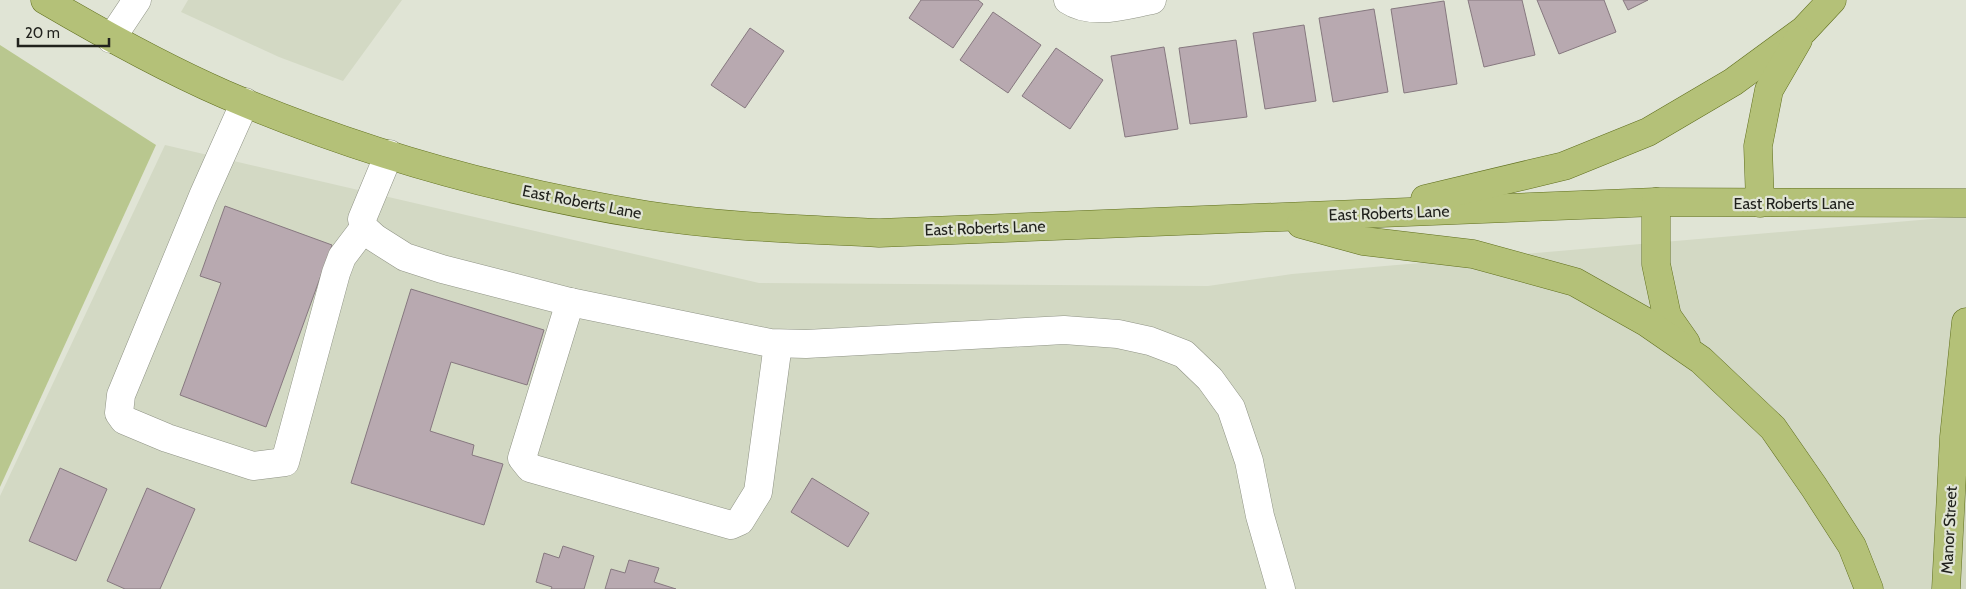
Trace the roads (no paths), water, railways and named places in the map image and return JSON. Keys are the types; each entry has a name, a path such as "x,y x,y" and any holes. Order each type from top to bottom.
{"main road":[{"name":"East Roberts Lane","path":"45,0 111,38 224,94 328,134 421,165 533,194 648,215 763,228 879,233 1656,202 1966,203"},
{"path":"1364,214 1564,166 1648,132 1734,82 1804,30 1832,0"},
{"path":"1760,203 1758,146 1769,90 1804,30"},
{"path":"1656,202 1656,264 1667,316 1680,336 1701,360 1773,428 1852,546 1868,589"},
{"path":"1278,217 1363,241 1473,254 1575,282 1646,322 1701,360"},
{"name":"Manor Street","path":"1946,589 1954,437 1966,322"}],"street":[{"path":"111,38 137,0"},
{"path":"1068,0 1076,6 1088,9 1152,0"},
{"path":"245,102 121,395 119,413 124,420 167,438 253,466 285,462 336,273 342,256 364,228"},
{"path":"389,154 362,219 364,228 375,238 405,257 442,269 570,302 770,344 806,344 1064,330 1118,334 1150,342 1184,354 1210,379 1231,408 1250,461 1260,516 1281,589"},
{"path":"570,302 522,458 530,468 731,525 740,521 758,492 778,344"}]}
